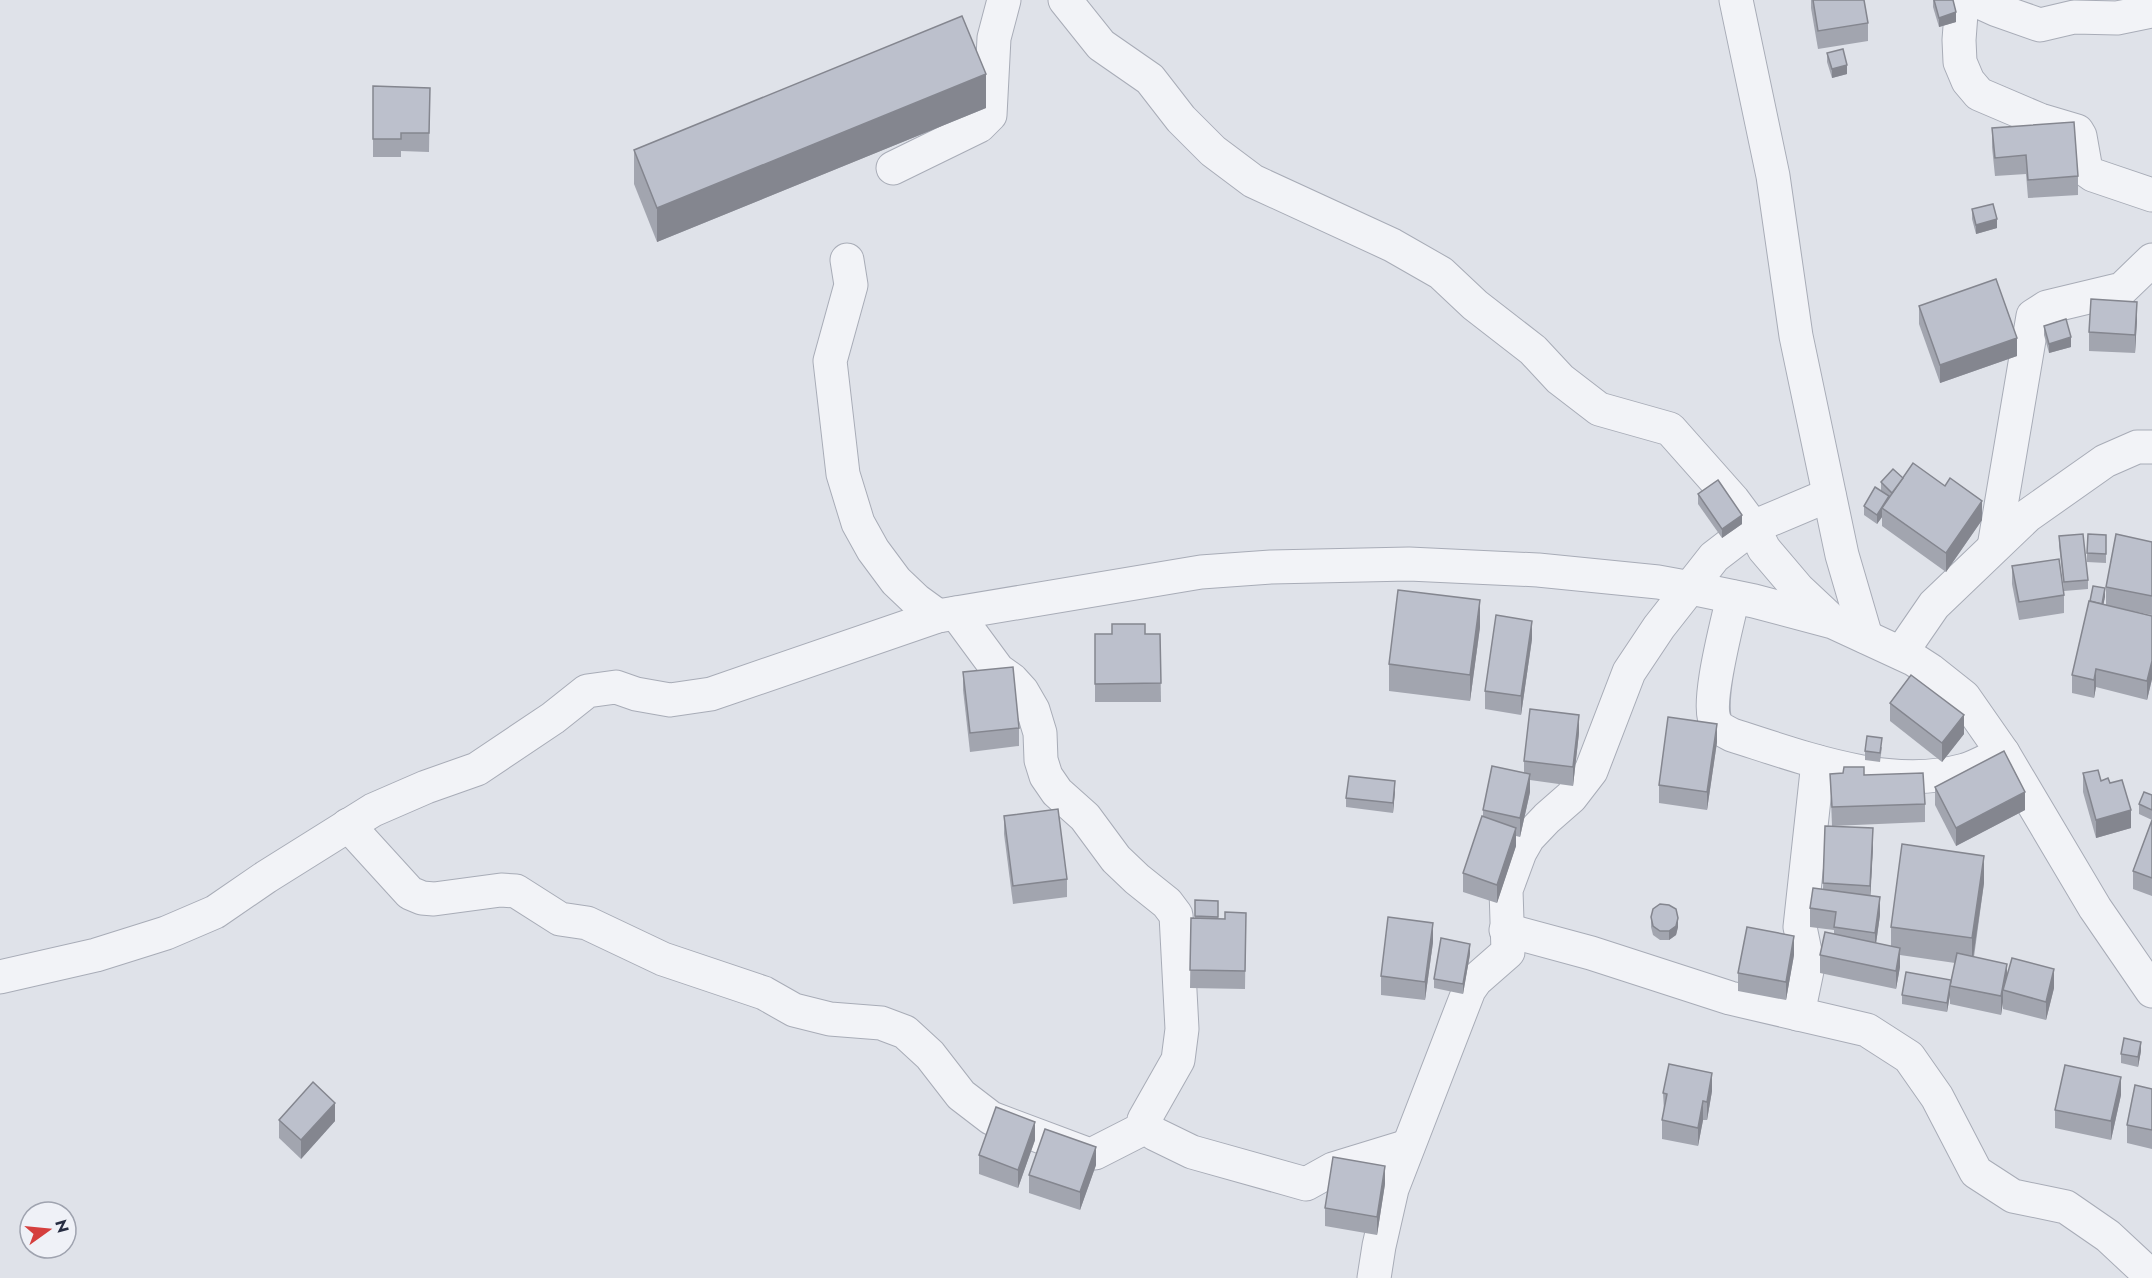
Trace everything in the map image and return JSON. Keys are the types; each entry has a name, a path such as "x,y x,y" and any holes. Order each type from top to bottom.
{"street":[{"path":"893,168 979,126 990,115 994,38 1004,0"},
{"path":"1065,0 1101,45 1150,79 1182,119 1213,151 1253,181 1392,245 1441,273 1475,305 1533,350 1560,379 1599,409 1670,429 1733,500 1753,527 1764,549 1798,589 1833,622"},
{"path":"1736,0 1773,176 1796,336 1842,555 1866,637"},
{"path":"1962,0 1960,62 1968,81 1979,94 2040,120 2077,131 2080,136 2085,170 2093,176 2152,195"},
{"path":"1976,0 2040,25 2074,17 2117,18 2152,11"},
{"path":"846,260 851,285 830,361 843,474 858,523 873,550 896,581 916,600 947,614 998,670 1022,691 1033,710 1040,733 1041,760 1046,776 1057,792 1085,816 1116,859 1167,903 1176,915 1182,1029 1178,1060 1153,1100 1144,1120 1146,1127 1155,1134 1192,1152 1306,1184 1333,1169 1408,1146"},
{"path":"1994,547 2033,316 2046,307 2122,288 2152,260"},
{"path":"1901,653 1934,605 2026,516 2105,461 2137,447 2152,447"},
{"path":"1374,1278 1392,1189 1469,990 1476,980 1508,952 1506,890 1520,852 1528,838 1571,797 1591,771 1629,672 1659,627 1713,557 1753,527 1829,495"},
{"path":"0,977 96,955 166,933 216,912 373,810 426,787 477,769 553,718 587,691 616,687 636,694 670,700 711,694 947,614 1201,572 1270,567 1409,564 1538,570 1658,582 1733,597 1833,622 1901,653 1930,670 1964,697 2003,753 2095,908 2152,992"},
{"path":"1733,597 1713,692 1712,711 1717,726 1732,735 1835,767 1905,777 1967,769 2003,753"},
{"path":"1798,1014 1808,966 1800,927 1818,762"},
{"path":"348,825 410,893 422,898 435,899 501,890 516,891 560,919 587,923 663,959 765,993 794,1010 830,1019 881,1023 905,1032 930,1055 961,1095 991,1118 1033,1134 1087,1154 1095,1153 1146,1127"},
{"path":"1506,930 1591,953 1730,998 1867,1030 1909,1057 1937,1097 1976,1172 2013,1196 2066,1207 2108,1236 2152,1277"}],"building":[{"path":"1813,0 1864,0 1868,23 1818,31"},
{"path":"1934,0 1953,0 1956,12 1939,18"},
{"path":"962,16 986,74 657,208 634,150"},
{"path":"1843,49 1847,65 1832,69 1827,53"},
{"path":"373,86 430,88 429,133 401,133 401,139 373,139"},
{"path":"2074,122 2078,176 2028,180 2026,155 1995,158 1992,128"},
{"path":"1993,204 1997,219 1976,225 1972,209"},
{"path":"1996,279 2017,338 1940,365 1919,306"},
{"path":"2091,299 2137,302 2135,335 2089,332"},
{"path":"2066,319 2071,337 2049,344 2044,326"},
{"path":"1913,463 1945,486 1950,478 1982,501 1946,553 1882,508"},
{"path":"1893,469 1903,478 1892,493 1881,482"},
{"path":"1718,480 1742,515 1722,529 1698,494"},
{"path":"1875,487 1889,496 1877,515 1864,506"},
{"path":"2083,534 2088,580 2064,582 2059,536"},
{"path":"2088,534 2106,535 2106,554 2087,553"},
{"path":"2116,534 2152,542 2152,596 2106,587"},
{"path":"2059,559 2064,595 2019,602 2012,566"},
{"path":"2093,586 2105,588 2102,604 2090,601"},
{"path":"1398,590 1480,600 1470,675 1389,664"},
{"path":"2089,601 2152,616 2152,661 2147,681 2096,669 2094,680 2072,675"},
{"path":"1496,615 1532,621 1521,696 1485,691"},
{"path":"1112,624 1145,624 1145,634 1160,634 1161,683 1095,684 1095,634 1112,634"},
{"path":"1013,667 1019,728 970,733 963,672"},
{"path":"1911,675 1964,715 1942,743 1890,703"},
{"path":"1530,709 1579,715 1573,767 1524,761"},
{"path":"1668,717 1717,724 1707,792 1659,785"},
{"path":"1867,736 1882,738 1880,753 1865,751"},
{"path":"2004,751 2025,792 1956,828 1935,787"},
{"path":"1492,766 1530,774 1520,818 1483,810"},
{"path":"1844,767 1864,767 1864,775 1923,773 1925,804 1832,807 1830,774 1843,773"},
{"path":"2098,770 2101,781 2108,778 2110,783 2122,780 2131,810 2096,820 2083,773"},
{"path":"1349,776 1395,781 1393,803 1346,798"},
{"path":"2144,792 2152,795 2152,810 2139,804"},
{"path":"1058,809 1067,879 1013,886 1004,816"},
{"path":"1482,816 1516,828 1497,885 1463,873"},
{"path":"2152,820 2152,878 2133,871"},
{"path":"1825,826 1873,828 1870,886 1823,883"},
{"path":"1902,844 1984,856 1972,938 1891,927"},
{"path":"1813,888 1880,897 1875,933 1834,927 1836,912 1810,908"},
{"path":"1195,900 1218,901 1218,917 1195,916"},
{"path":"1660,904 1676,909 1678,918 1676,926 1669,931 1660,931 1653,926 1651,917 1653,909"},
{"path":"1225,912 1246,913 1245,971 1190,970 1191,918 1225,919"},
{"path":"1388,917 1433,923 1425,982 1381,976"},
{"path":"1747,927 1794,936 1786,982 1738,973"},
{"path":"1825,932 1900,948 1896,971 1820,955"},
{"path":"1441,938 1470,944 1463,984 1434,979"},
{"path":"1957,953 2007,964 2001,996 1950,986"},
{"path":"2012,958 2054,969 2046,1002 2003,990"},
{"path":"1906,972 1951,980 1947,1003 1902,995"},
{"path":"2124,1038 2141,1042 2138,1057 2121,1054"},
{"path":"1669,1064 1712,1073 1707,1102 1703,1101 1698,1128 1662,1120 1667,1094 1663,1093"},
{"path":"2065,1065 2121,1077 2111,1121 2055,1110"},
{"path":"313,1082 335,1103 301,1140 279,1120"},
{"path":"2135,1085 2152,1089 2152,1130 2127,1125"},
{"path":"996,1107 1035,1122 1018,1170 979,1155"},
{"path":"1045,1129 1096,1147 1080,1192 1029,1175"},
{"path":"1333,1157 1385,1166 1377,1217 1325,1208"}]}
